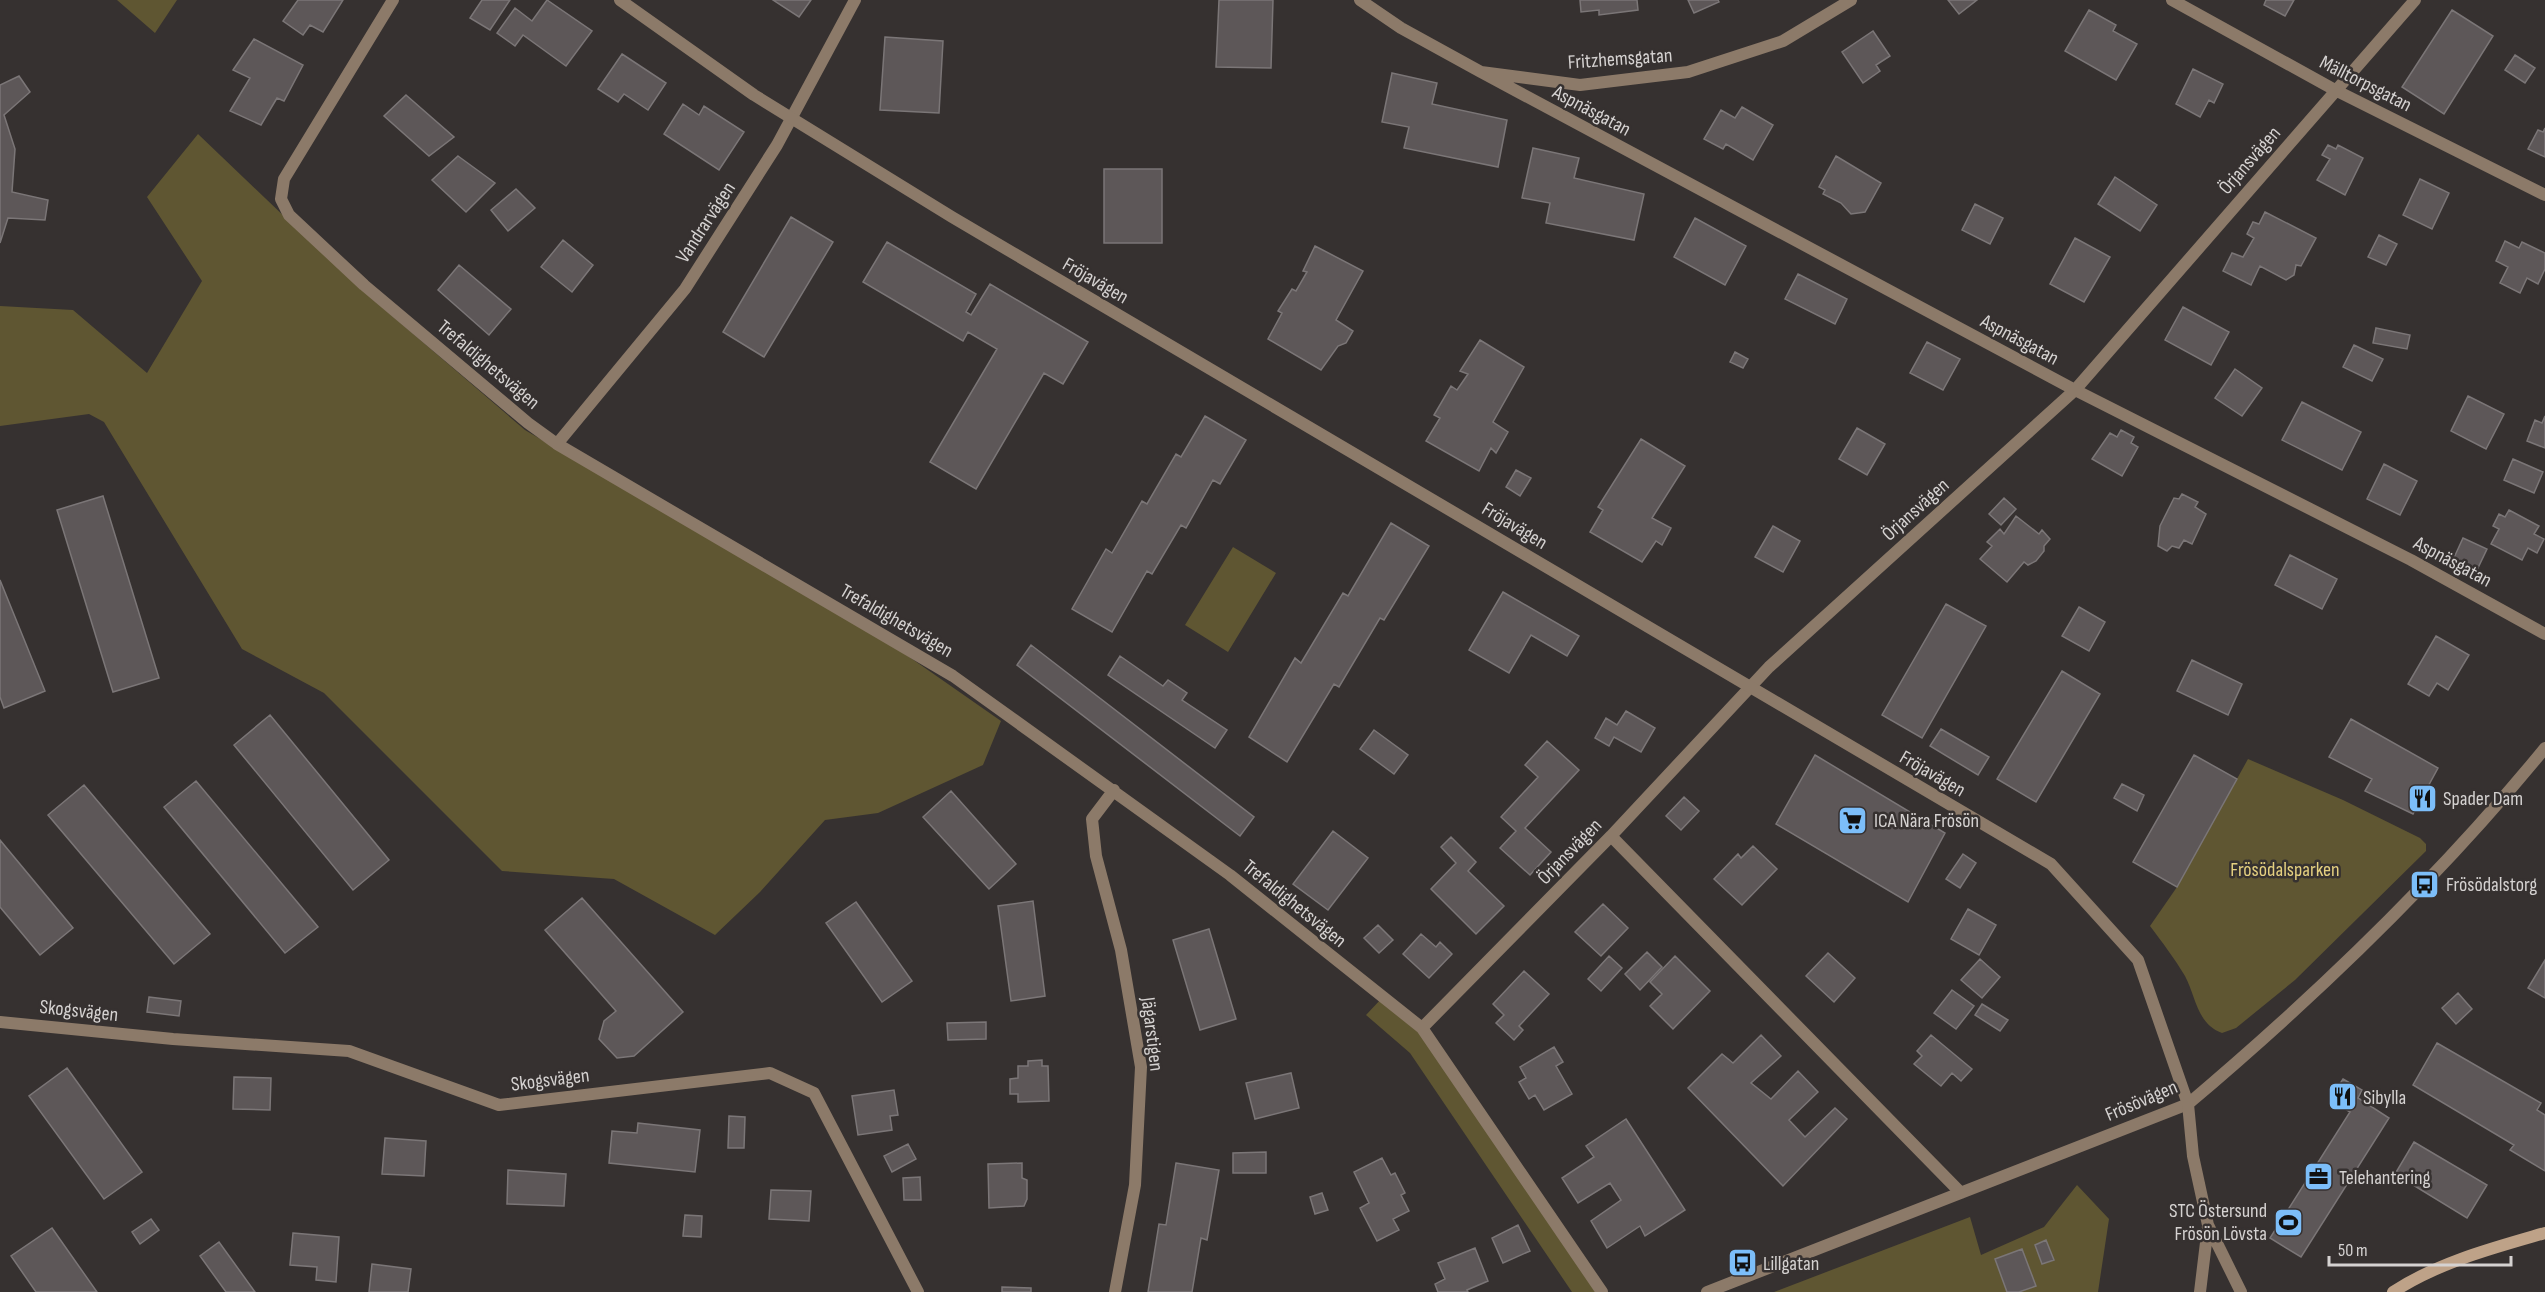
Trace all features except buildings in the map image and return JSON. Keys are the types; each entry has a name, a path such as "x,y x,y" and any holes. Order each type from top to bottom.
{"main road":[{"path":"2393,1292 2414,1278 2478,1253 2545,1233"}],"street":[{"name":"Trefaldighetsvägen","path":"393,0 284,180 281,199 289,215 364,285 557,444 953,675 1230,875 1422,1028 1602,1292"},
{"name":"Fröjavägen","path":"620,0 754,95 1049,275 1324,434 2051,864 2138,960 2188,1104 2193,1156 2208,1225 2241,1292"},
{"name":"Vandrarvägen","path":"557,444 685,289 792,117 855,0"},
{"name":"Fritzhemsgatan","path":"1360,0 1401,28 1481,72 1580,85 1688,72 1783,41 1851,0"},
{"name":"Mälltorpsgatan","path":"2172,0 2335,90 2545,195"},
{"name":"Örjansvägen","path":"1422,1028 1611,836 1769,667 2075,390 2415,0"},
{"name":"Aspnäsgatan","path":"1481,72 2075,390 2411,560 2545,634"},
{"name":"Frösövägen","path":"1707,1292 2188,1104 2318,991 2378,933 2449,859 2545,748"},
{"name":"Jägarstigen","path":"1114,790 1092,819 1096,856 1121,950 1141,1067 1135,1185 1115,1292"},
{"path":"1611,836 1961,1193"},
{"name":"Skogsvägen","path":"0,1022 173,1039 349,1052 499,1105 770,1073 814,1093 918,1292"},
{"name":"Fröjavägen","path":"2200,1292 2208,1225"}],"green space":[{"path":"117,0 177,0 155,33"},
{"path":"198,134 355,284 525,430 905,654 1001,721 983,765 878,813 825,820 760,892 715,935 614,879 502,871 324,693 242,649 104,422 89,414 0,426 0,306 73,310 147,373 202,281 147,197"},
{"path":"1233,547 1276,573 1228,652 1185,625"},
{"name":"Frösödalsparken","path":"2248,759 2343,800 2420,838 2426,844 2426,851 2295,980 2236,1028 2222,1033 2214,1029 2202,1017 2185,976 2150,926 2177,887"},
{"path":"1382,998 1422,1028 1602,1292 1572,1292 1410,1053 1366,1015"},
{"path":"2077,1185 2109,1219 2098,1292 1774,1292 1970,1217 1981,1255 2044,1227"}],"place":[{"name":"Spader Dam","path":"2422,798"},
{"name":"ICA Nära Frösön","path":"1853,820"},
{"name":"Frösödalstorg","path":"2425,884"},
{"name":"Sibylla","path":"2342,1097"},
{"name":"Telehantering","path":"2318,1177"},
{"name":"STC Östersund Frösön Lövsta","path":"2288,1222"},
{"name":"Lillgatan","path":"1742,1263"}]}
